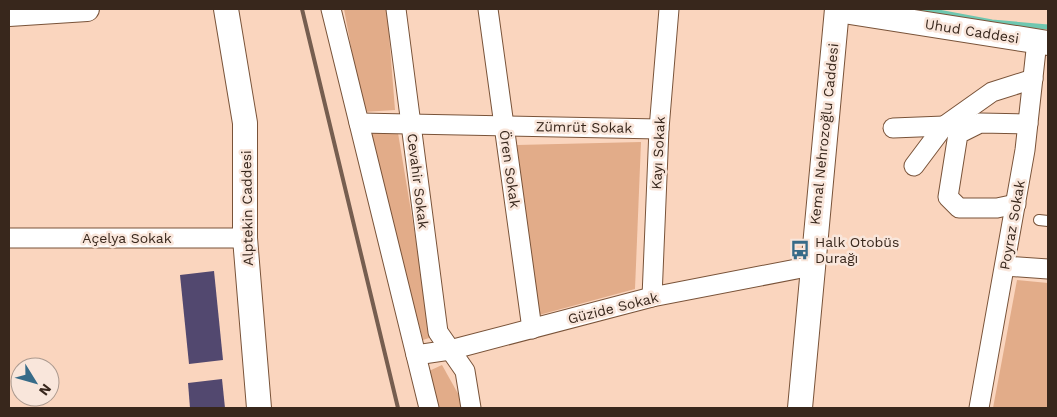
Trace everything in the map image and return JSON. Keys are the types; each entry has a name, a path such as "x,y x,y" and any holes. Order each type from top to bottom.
{"street":[{"path":"9,14 87,9"},
{"name":"Alptekin Caddesi","path":"226,9 245,123 245,238 259,408"},
{"path":"331,9 429,408"},
{"name":"Cevahir Sokak","path":"396,9 438,332 465,371 471,408"},
{"name":"Ören Sokak","path":"488,9 532,329"},
{"name":"Kayı Sokak","path":"652,298 659,129 669,9"},
{"name":"Uhud Caddesi","path":"837,9 1043,42"},
{"name":"Kemal Nehrozoğlu Caddesi","path":"800,408 837,9"},
{"name":"Poyraz Sokak","path":"979,408 1016,204 1033,79 1043,42"},
{"path":"914,166 944,126 992,92 1033,79"},
{"name":"Zümrüt Sokak","path":"359,123 659,129"},
{"path":"1016,204 997,208 959,208 948,197 952,163 958,134 980,124 1028,124"},
{"path":"893,128 944,126"},
{"name":"Açelya Sokak","path":"9,238 245,238"},
{"name":"Güzide Sokak","path":"416,355 450,350 652,298 812,266"},
{"path":"1005,266 1048,269"}],"shaded area":[{"path":"344,9 387,9 395,110 363,112"},
{"path":"368,131 398,133 432,337 423,340"},
{"path":"641,142 635,289 539,315 517,145"},
{"path":"1017,280 1048,283 1048,408 993,408"},
{"path":"442,365 466,408 438,408 429,371"}],"building":[{"path":"214,271 223,360 189,364 180,275"},
{"path":"222,379 225,408 190,408 188,383"}],"waterway":[{"path":"922,9 992,22 1048,27"}],"railway":[{"path":"302,9 398,408"}],"place":[{"name":"Halk Otobüs Durağı","path":"800,250"}]}
